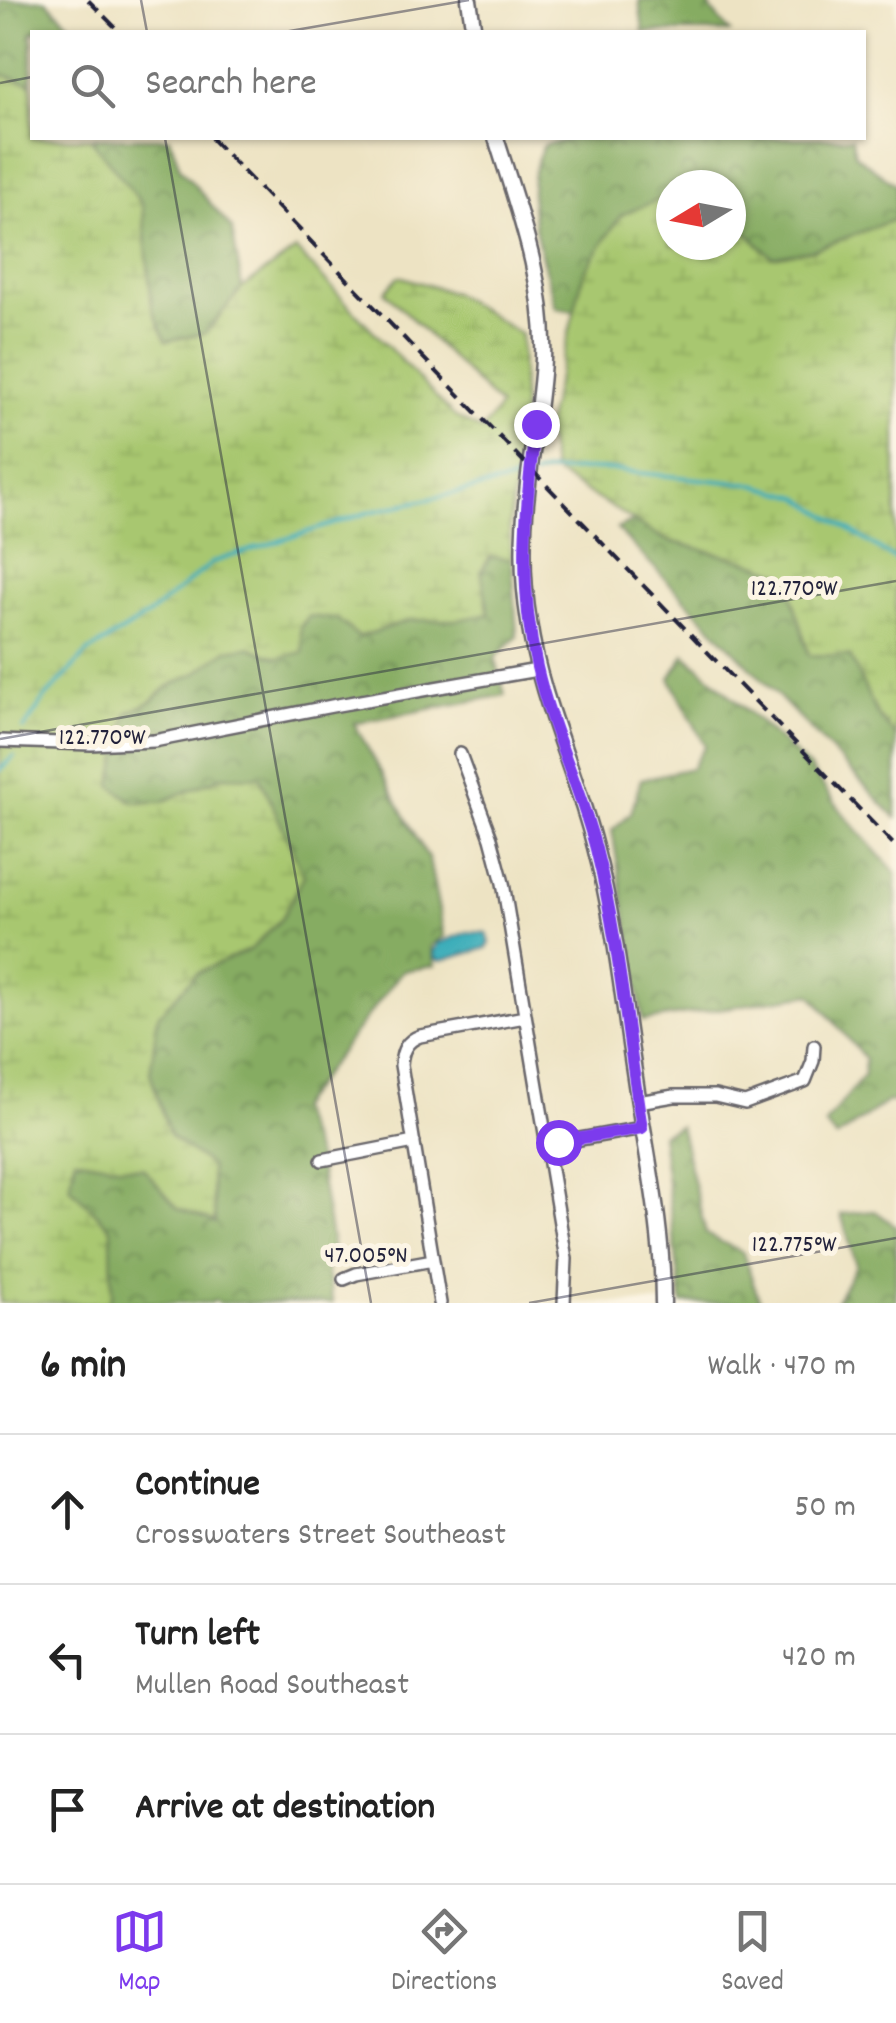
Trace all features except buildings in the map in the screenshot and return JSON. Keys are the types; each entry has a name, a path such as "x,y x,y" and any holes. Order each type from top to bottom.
{"street":[{"path":"469,0 474,30"},
{"path":"497,140 538,285 543,354 526,516 528,616 538,670 596,847 661,1243 663,1303"},
{"path":"0,741 154,742 538,670"},
{"path":"460,754 503,883 566,1260 564,1303"},
{"path":"440,1303 401,1065 403,1051 420,1036 525,1017"},
{"path":"638,1102 674,1096 715,1096 746,1104 804,1081 813,1061 814,1046"},
{"path":"546,1144 642,1128"},
{"path":"322,1160 414,1142"},
{"path":"344,1279 433,1260"}],"green space":[{"path":"0,0 46,0 76,30 30,30 30,83 0,74"},
{"path":"639,0 708,0 711,10 728,30 643,30"},
{"path":"0,74 30,83 30,140 92,140 142,204 152,308 166,341 206,333 242,288 296,250 454,416 482,431 500,406 385,292 399,276 453,293 521,334 523,428 509,525 512,559 490,557 481,571 489,614 457,620 410,620 359,637 337,619 309,616 300,627 303,652 278,658 249,647 227,650 196,673 167,687 152,701 127,713 112,786 133,802 162,802 223,776 260,777 304,876 282,918 251,949 197,973 158,1015 150,1073 170,1136 210,1166 215,1222 178,1208 143,1168 75,1158 70,1187 111,1228 112,1294 108,1303 0,1303"},
{"path":"92,140 171,140 180,168 232,229 242,288 206,333 166,342 152,308 142,204"},
{"path":"565,140 852,140 855,155 896,185 896,219 813,250 772,257 746,232 746,170 656,170 656,206 584,272 575,311 556,308 539,247 532,205 536,164 544,145"},
{"path":"656,201 656,260 746,260 746,232 772,257 813,250 896,219 896,737 877,714 850,656 809,655 786,575 666,540 553,472 545,429 584,272 621,215"},
{"path":"634,521 666,540 786,575 809,655 850,656 877,714 896,737 896,818 617,529"},
{"path":"490,557 512,559 517,637 495,657 505,695 354,723 429,860 444,936 431,946 435,966 402,971 297,1109 318,1160 333,1252 326,1270 333,1303 108,1303 112,1294 70,1187 76,1158 143,1168 178,1208 215,1222 210,1166 170,1136 150,1073 158,1015 197,973 251,949 282,918 223,776 162,802 133,802 111,786 127,713 196,673 227,649 249,647 278,658 309,616 337,619 359,637 410,620 457,620 489,613 481,572"},
{"path":"685,654 809,767 846,817 896,873 896,1102 888,1101 836,1138 825,1124 864,1075 865,1059 811,994 643,1021 612,830 631,813 641,779 692,768 705,745 670,678"},
{"path":"680,1126 706,1234 743,1253 763,1303 682,1303 661,1134"},
{"path":"875,1211 896,1226 896,1303 835,1303 856,1265 841,1214"}],"water":[{"path":"468,932 487,933 487,948 441,961 435,959 433,951 438,943"}],"waterway":[{"path":"533,476 599,469 751,484 799,497 896,560"},
{"path":"24,729 45,698 87,653 147,616 213,562 370,512 524,478"},
{"path":"0,770 14,756"}],"railway":[{"path":"88,0 118,30"},
{"path":"213,140 896,847"}],"route":[{"path":"536,424 526,496 524,566 528,616 538,670 602,873 642,1128 558,1142"}]}
